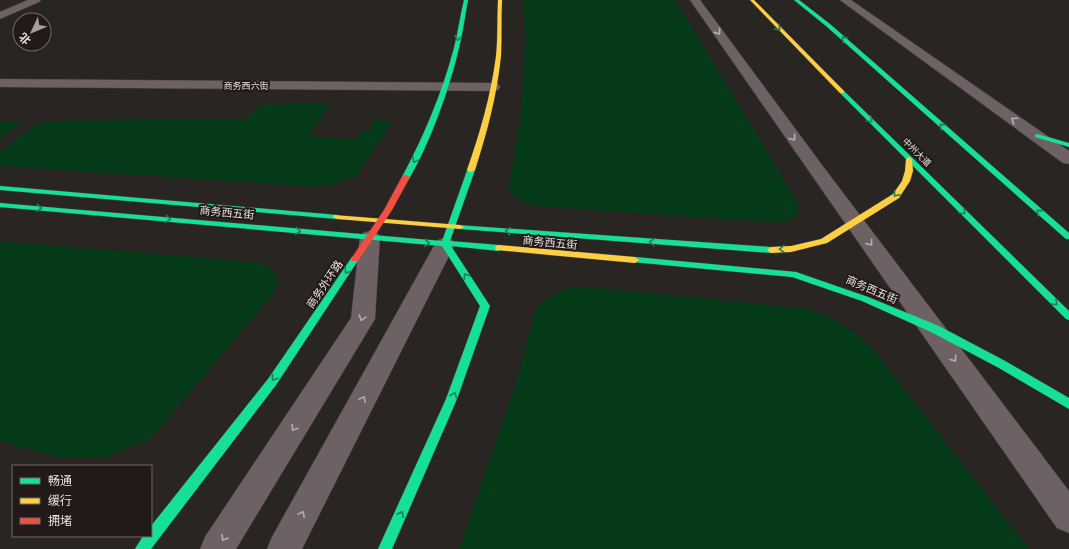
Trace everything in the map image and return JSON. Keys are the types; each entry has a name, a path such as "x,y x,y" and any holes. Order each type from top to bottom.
{"main road":[{"name":"商务外环路","path":"152,536 272,382 376,229 424,142 455,55 466,0"},
{"path":"385,549 445,417 476,337 485,306 449,235 480,144 493,87 498,55 500,0"},
{"name":"中州大道","path":"752,0 909,159 1069,317"},
{"path":"796,0 834,30 1012,189 1069,237"},
{"path":"1036,136 1069,140"},
{"path":"1036,136 1069,145"},
{"name":"商务西五街","path":"0,188 376,229 449,235 763,250 791,249 824,241 855,223 896,196 906,181 909,171 909,159"},
{"name":"商务西五街","path":"0,205 449,235 793,274 834,286 932,328 979,351 1041,386 1069,404"},
{"name":"商务外环路","path":"142,549 151,537"}],"street":[{"path":"0,16 36,0"},
{"path":"695,0 1069,517"},
{"path":"845,0 1069,159"},
{"name":"商务西六街","path":"0,83 493,87"},
{"path":"217,549 363,319 376,229"},
{"path":"284,549 449,235"}],"green space":[{"path":"524,0 675,0 799,206 796,217 784,223 534,206 520,201 508,189 521,116 525,46"},
{"path":"332,103 309,134 324,138 358,139 362,130 369,131 375,119 389,121 391,124 357,175 336,184 320,187 0,166 0,151 37,124 44,121 246,119 260,105"},
{"path":"0,121 23,122 0,139"},
{"path":"0,241 255,262 263,264 273,270 279,280 273,294 151,438 107,457 62,458 0,441"},
{"path":"569,287 588,287 809,309 836,320 861,338 879,357 1029,549 459,549 517,380 536,308 546,299"}],"traffic: fast":[{"path":"406,177 421,147 446,86 457,48 466,0"},
{"path":"796,0 828,25 1069,237"},
{"path":"842,92 1069,317"},
{"path":"1037,136 1069,145"},
{"path":"385,549 426,459 451,399 475,337 485,306 445,244 471,170"},
{"path":"0,188 337,217"},
{"path":"0,205 499,248"},
{"path":"460,227 771,250"},
{"path":"152,536 272,382 355,259"},
{"path":"635,260 793,274 865,299 935,329 1003,365 1069,404"},
{"path":"142,549 151,537"}],"traffic: slow":[{"path":"471,170 488,114 494,85 499,49 500,0"},
{"path":"752,0 842,92"},
{"path":"771,250 791,249 824,241 896,196 906,181 909,171 909,159"},
{"path":"337,217 460,227"},
{"path":"499,248 635,260"}],"traffic: jam":[{"path":"355,259 388,210 406,177"}]}
